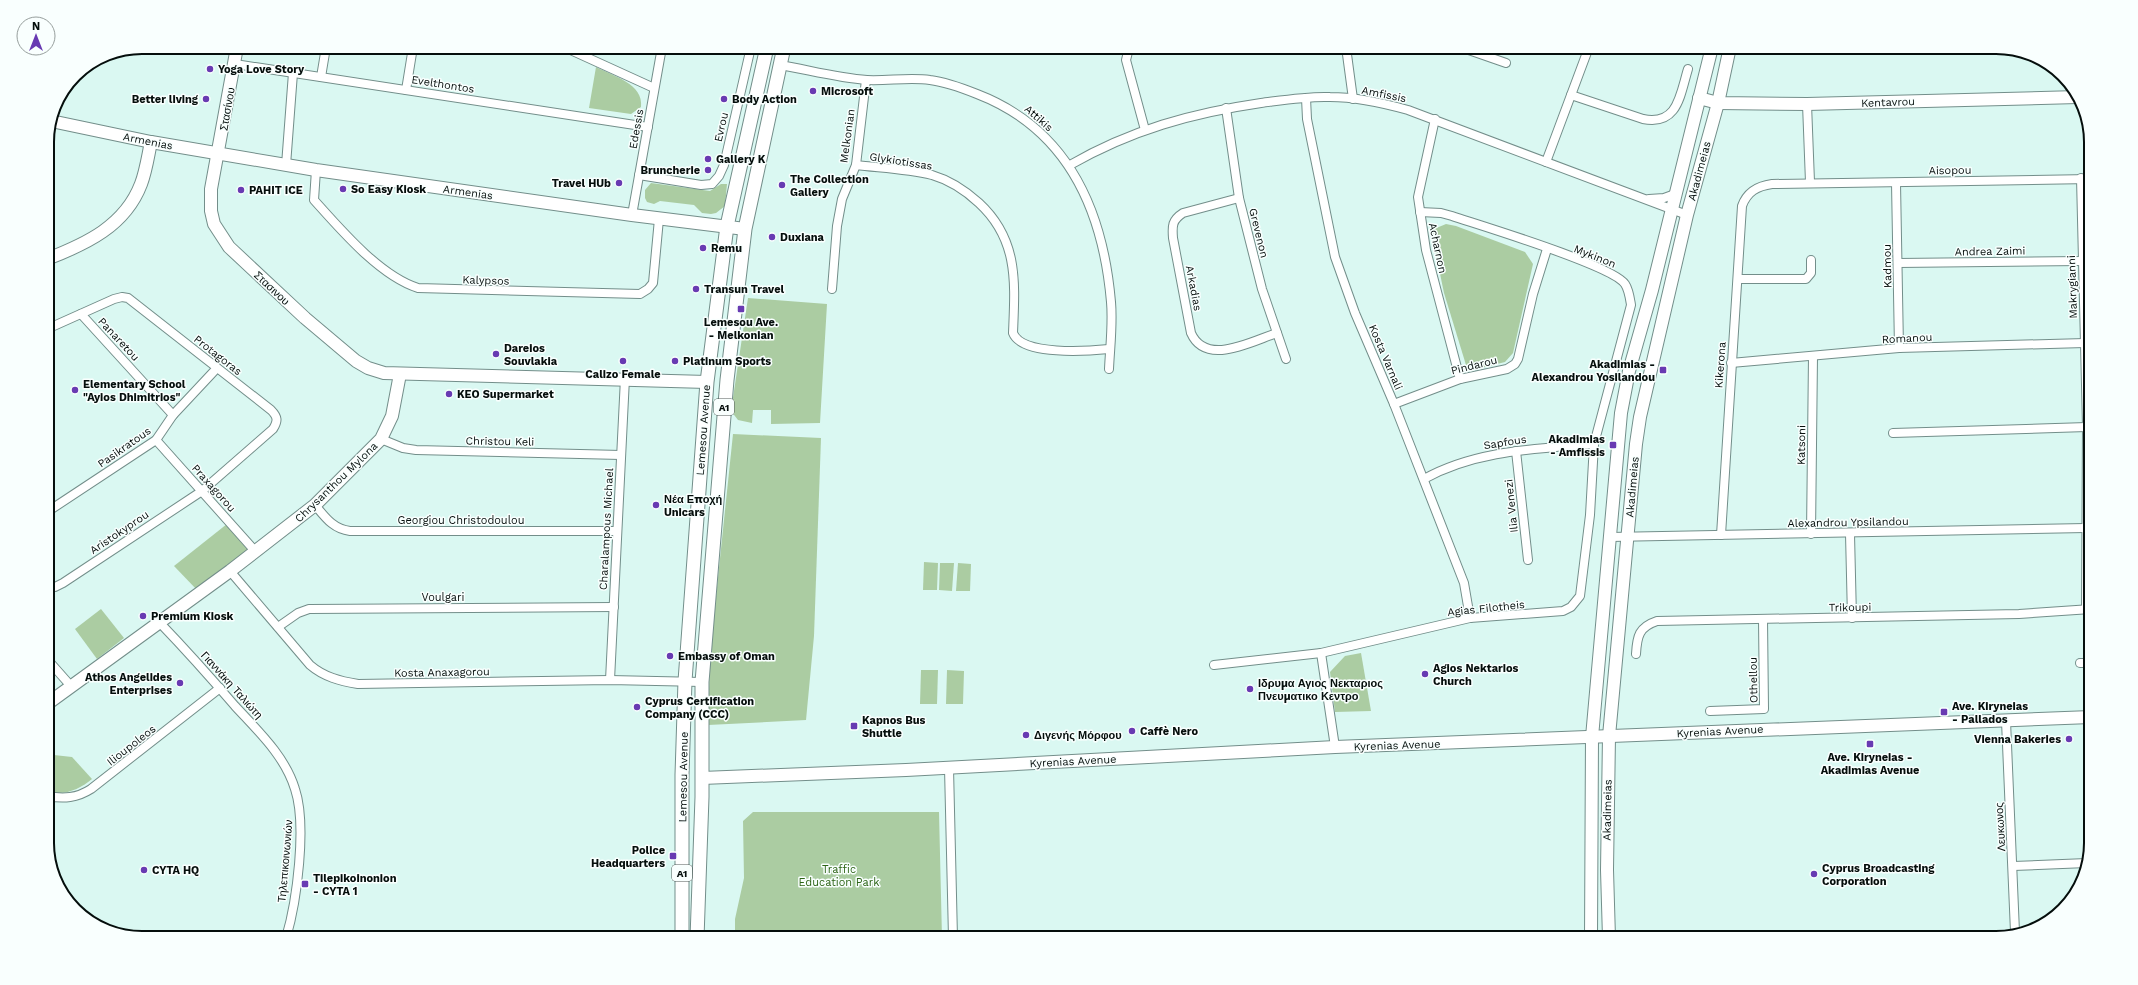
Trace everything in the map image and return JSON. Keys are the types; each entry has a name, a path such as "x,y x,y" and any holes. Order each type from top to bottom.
{"main road":[{"path":"235,64 236,54"},
{"name":"Lemesou Avenue","path":"682,931 682,775 685,681 707,382 727,226 765,54"},
{"name":"Lemesou Avenue","path":"697,931 702,778 702,682 727,380 745,229 782,54"},
{"name":"Akadimeias","path":"1591,931 1592,737 1621,414 1629,371 1710,54"},
{"name":"Akadimeias","path":"1609,931 1607,870 1609,736 1636,444 1640,417 1687,215 1718,103 1728,54"},
{"name":"Στασίνου","path":"219,154 235,64"},
{"name":"Kentavrou","path":"1699,98 1718,103 1807,104 2072,97"},
{"name":"Armenias","path":"56,123 151,142 316,170 659,219 745,229"},
{"path":"54,256 75,248 112,226 130,206 141,184 151,142"},
{"name":"Στασινου","path":"219,154 211,189 211,211 216,228 222,240 305,318 356,361 376,372 400,374"},
{"path":"400,374 625,378 707,382"},
{"name":"Chrysanthou Mylona","path":"54,698 70,685 160,623 315,505 381,439 392,416 400,374"},
{"name":"Kyrenias Avenue","path":"702,778 949,768 1335,747 1752,729 2084,717"}],"street":[{"path":"321,77 325,54"},
{"path":"406,90 412,54"},
{"path":"579,54 654,88"},
{"name":"Edessis","path":"632,215 661,54"},
{"name":"Evrou","path":"639,175 701,185 712,184 719,176 724,165 749,54"},
{"path":"1128,54 1127,66 1144,130"},
{"path":"1347,54 1353,99"},
{"path":"1480,54 1506,63"},
{"path":"1546,162 1586,54"},
{"name":"Evelthontos","path":"235,64 648,127"},
{"name":"Attikis","path":"780,65 866,80 930,80 962,88 1000,103 1024,118 1048,140 1070,165 1091,211 1106,263 1111,304 1109,369"},
{"path":"1571,95 1654,122 1668,118 1676,107 1688,69"},
{"path":"286,165 293,73"},
{"name":"Melkonian","path":"832,289 837,226 842,199 856,165 866,80"},
{"name":"Amfissis","path":"1070,165 1101,147 1144,130 1170,122 1226,108 1306,98 1330,97 1379,103 1435,119 1687,215"},
{"name":"Kosta Varnali","path":"1306,98 1308,119 1335,257 1355,313 1394,404 1464,583 1470,618"},
{"path":"1807,104 1810,182"},
{"name":"Grevenon","path":"1226,108 1239,198 1262,289 1286,359"},
{"name":"Acharnon","path":"1435,119 1420,180 1418,197 1426,250 1460,379"},
{"name":"Glykiotissas","path":"856,165 909,171 933,176 967,193 992,214 1003,233 1011,255 1015,283 1013,333 1016,340 1022,344 1035,348 1079,352 1110,349"},
{"name":"Kalypsos","path":"316,170 314,200 382,269 399,280 418,288 640,294 648,290 653,283 659,219"},
{"name":"Makrygianni","path":"2081,178 2084,343"},
{"name":"Aisopou","path":"1745,198 1761,186 1810,182 1896,183 2084,178"},
{"name":"Kadmou","path":"1896,183 1899,348"},
{"path":"1644,199 1664,198 1675,194"},
{"name":"Arkadias","path":"1239,198 1183,213 1173,222 1173,238 1191,333 1199,345 1217,351 1228,349 1277,333"},
{"name":"Kikerona","path":"1721,535 1742,206 1745,198"},
{"name":"Mykinon","path":"1420,212 1441,213 1452,216 1547,249 1607,271 1626,285 1630,305 1594,444"},
{"name":"Pindarou","path":"1394,404 1460,379 1507,369 1515,364 1518,359 1533,294 1547,249"},
{"path":"1738,279 1806,279 1811,273 1811,260"},
{"name":"Andrea Zaimi","path":"1898,263 2082,261"},
{"name":"Protagoras","path":"54,326 114,299 128,298 276,415 277,420 273,429 202,491"},
{"name":"Panaretou","path":"81,314 173,415"},
{"name":"Romanou","path":"1731,363 1899,348 2084,343"},
{"name":"Katsoni","path":"1811,534 1813,356"},
{"name":"Pasikratous","path":"54,507 156,440 173,415 216,368"},
{"name":"Charalampous Michael","path":"610,680 625,378"},
{"path":"1893,433 2084,427"},
{"name":"Christou Keli","path":"381,439 403,448 416,450 621,455"},
{"name":"Praxagorou","path":"156,440 255,551"},
{"name":"Sapfous","path":"1424,479 1460,464 1485,456 1516,451 1594,444"},
{"name":"Agias Filotheis","path":"1214,665 1321,653 1470,618 1564,611 1576,603 1580,596 1582,586 1590,515 1594,444"},
{"name":"Ilia Venezi","path":"1516,451 1528,560"},
{"name":"Aristokyprou","path":"54,587 63,583 202,491"},
{"name":"Georgiou Christodoulou","path":"315,505 335,527 346,530 617,531"},
{"name":"Alexandrou Ypsilandou","path":"1610,537 1628,538 1721,535 1850,534 2084,528"},
{"path":"1850,534 1852,618"},
{"name":"Kosta Anaxagorou","path":"230,571 310,665 318,672 346,682 358,684 610,680 702,682"},
{"name":"Voulgari","path":"278,626 298,613 309,609 614,608"},
{"name":"Trikoupi","path":"1636,654 1639,633 1648,624 1657,622 2019,614 2084,609"},
{"name":"Othellou","path":"1710,711 1764,709 1763,619"},
{"name":"Γιαννάκη Ταλιώτη","path":"160,623 220,688 284,764"},
{"path":"1321,653 1335,747"},
{"path":"54,667 70,685"},
{"name":"Ilioupoleos","path":"54,797 67,798 84,794 220,688"},
{"name":"Λευκωνος","path":"2006,721 2016,928"},
{"name":"Τηλεπικοινωνιών","path":"284,764 295,788 300,812 295,897 288,931"},
{"path":"949,768 953,931"},
{"path":"2012,866 2081,863"}],"green space":[{"path":"596,67 633,87 638,92 641,99 641,107 631,114 589,108"},
{"path":"651,183 710,191 721,184 727,184 725,206 716,213 711,214 702,213 694,205 660,201 654,204 647,202 645,198 645,190"},
{"path":"1446,224 1456,226 1525,252 1533,264 1513,353 1505,362 1477,369 1466,365 1444,293 1432,235 1434,229"},
{"path":"748,298 827,304 820,423 771,424 771,410 753,410 752,423 738,420 731,411"},
{"path":"733,434 821,438 814,636 806,720 708,725 710,654"},
{"path":"227,524 251,550 198,591 174,566"},
{"path":"924,562 938,563 937,590 923,590"},
{"path":"940,563 954,563 952,591 939,590"},
{"path":"958,563 971,564 970,591 956,591"},
{"path":"101,609 124,638 97,659 75,629"},
{"path":"1361,653 1371,711 1335,712 1330,672 1345,656"},
{"path":"921,670 938,670 937,704 920,704"},
{"path":"947,670 964,671 963,704 946,704"},
{"path":"54,755 72,757 92,779 77,789 54,793"},
{"name":"Traffic Education Park","path":"753,812 939,812 942,931 735,931 735,919 744,878 743,821"}],"place":[{"name":"Yoga Love Story","path":"210,69"},
{"name":"Microsoft","path":"813,91"},
{"name":"Better living","path":"206,99"},
{"name":"Body Action","path":"724,99"},
{"name":"Gallery K","path":"708,159"},
{"name":"Bruncherie","path":"708,170"},
{"name":"Travel HUb","path":"619,183"},
{"name":"The Collection Gallery","path":"782,185"},
{"name":"So Easy Kiosk","path":"343,189"},
{"name":"PAHIT ICE","path":"241,190"},
{"name":"Duxiana","path":"772,237"},
{"name":"Remu","path":"703,248"},
{"name":"Transun Travel","path":"696,289"},
{"name":"Lemesou Ave. - Melkonian","path":"741,309"},
{"name":"Dareios Souvlakia","path":"496,354"},
{"name":"Calizo Female","path":"623,361"},
{"name":"Platinum Sports","path":"675,361"},
{"name":"Akadimias - Alexandrou Yosilandou","path":"1663,370"},
{"name":"Elementary School \"Ayios Dhimitrios\"","path":"75,390"},
{"name":"KEO Supermarket","path":"449,394"},
{"name":"Akadimias - Amfissis","path":"1613,445"},
{"name":"Νέα Εποχή Unicars","path":"656,505"},
{"name":"Premium Kiosk","path":"143,616"},
{"name":"Embassy of Oman","path":"670,656"},
{"name":"Agios Nektarios Church","path":"1425,674"},
{"name":"Athos Angelides Enterprises","path":"180,683"},
{"name":"Ιδρυμα Αγιος Νεκταριος Πνευματικο Κεντρο","path":"1250,689"},
{"name":"Cyprus Certification Company (CCC)","path":"637,707"},
{"name":"Ave. Kiryneias - Pallados","path":"1944,712"},
{"name":"Kapnos Bus Shuttle","path":"854,726"},
{"name":"Caffè Nero","path":"1132,731"},
{"name":"Διγενής Μόρφου","path":"1026,735"},
{"name":"Vienna Bakeries","path":"2069,739"},
{"name":"Ave. Kiryneias - Akadimias Avenue","path":"1870,744"},
{"name":"Police Headquarters","path":"673,856"},
{"name":"CYTA HQ","path":"144,870"},
{"name":"Cyprus Broadcasting Corporation","path":"1814,874"},
{"name":"Tilepikoinonion - CYTA 1","path":"305,884"}]}
